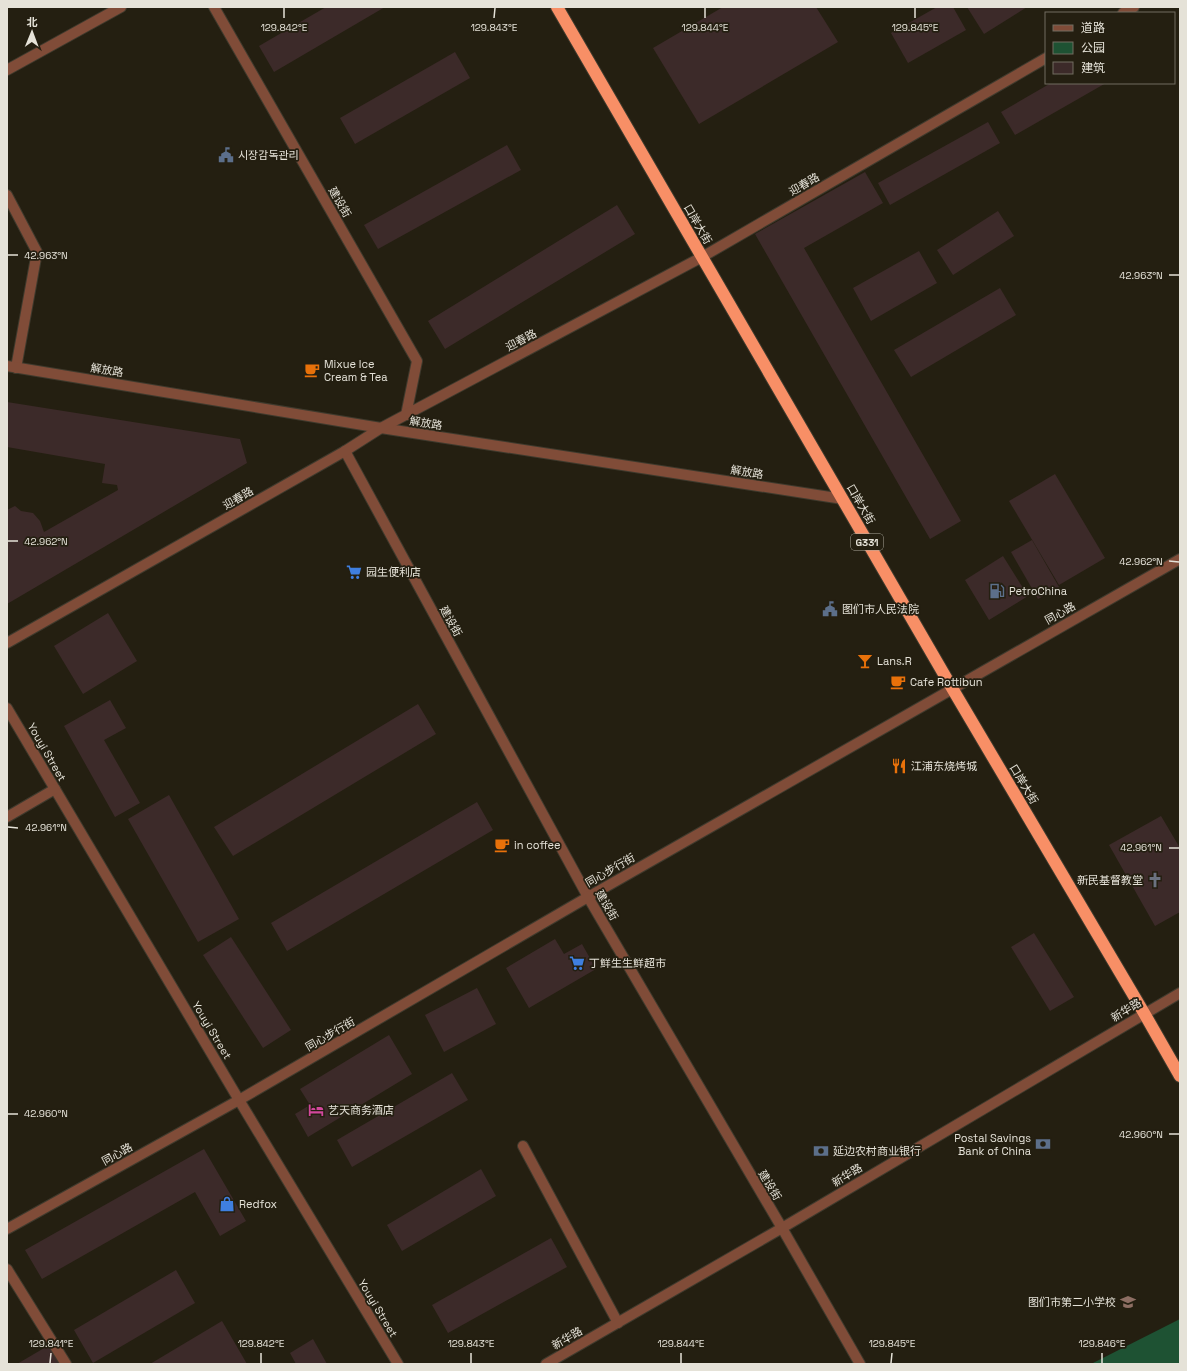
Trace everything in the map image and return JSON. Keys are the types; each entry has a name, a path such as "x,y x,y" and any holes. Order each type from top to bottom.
{"highway":[{"name":"口岸大街","path":"557,7 952,688 1180,1076"}],"street":[{"path":"7,70 121,7"},
{"name":"建设街","path":"214,7 416,360 406,415"},
{"path":"1125,12 1134,7"},
{"name":"迎春路","path":"7,643 345,452 381,428 702,257 1045,59"},
{"path":"7,195 38,252 11,367"},
{"name":"解放路","path":"11,367 381,428 843,499"},
{"name":"建设街","path":"345,452 588,897 860,1364"},
{"name":"同心路","path":"952,688 1180,559"},
{"name":"同心步行街","path":"239,1100 952,688"},
{"name":"Youyi Street","path":"7,708 239,1100 398,1364"},
{"path":"7,817 55,789"},
{"name":"新华路","path":"546,1364 782,1228 1180,993"},
{"name":"同心路","path":"7,1229 239,1100"},
{"path":"523,1146 618,1323"},
{"path":"7,1269 66,1364"}],"green space":[{"path":"1180,1319 1180,1364 1091,1364"}],"building":[{"path":"326,7 385,7 274,72 259,46"},
{"path":"723,7 816,7 838,42 699,124 653,48"},
{"path":"937,7 953,7 966,30 908,63 891,33"},
{"path":"967,7 1027,7 984,34"},
{"path":"455,52 470,78 355,144 340,118"},
{"path":"1049,84 1104,84 1015,135 1001,112"},
{"path":"988,122 1000,143 890,205 878,183"},
{"path":"507,145 521,170 378,249 364,225"},
{"path":"865,172 883,203 804,248 961,521 930,539 755,234"},
{"path":"617,205 635,234 445,349 428,321"},
{"path":"998,211 1014,236 953,275 937,250"},
{"path":"919,251 937,283 871,321 853,288"},
{"path":"1000,288 1016,315 911,377 894,350"},
{"path":"7,402 240,439 247,463 7,604 7,510 15,506 21,511 33,513 40,521 44,532 118,490 117,485 102,483 105,464 7,447"},
{"path":"1055,474 1105,558 1059,585 1009,501"},
{"path":"1032,540 1059,587 1038,599 1011,552"},
{"path":"1003,556 1028,596 989,620 965,580"},
{"path":"108,613 137,661 83,694 54,646"},
{"path":"110,700 126,728 104,740 140,803 115,817 64,726"},
{"path":"418,704 436,734 233,856 214,827"},
{"path":"169,795 239,919 198,942 128,819"},
{"path":"477,802 493,830 287,951 271,923"},
{"name":"新民基督教堂","path":"1161,816 1180,848 1180,912 1155,926 1109,845"},
{"path":"1034,933 1074,997 1050,1011 1011,947"},
{"path":"231,937 291,1030 263,1048 203,955"},
{"path":"555,939 564,954 582,944 596,969 529,1008 506,968"},
{"path":"477,988 496,1024 444,1052 425,1015"},
{"path":"389,1035 412,1074 308,1137 295,1114 310,1105 300,1089"},
{"path":"452,1073 468,1100 352,1167 337,1140"},
{"path":"204,1149 246,1221 220,1236 195,1192 42,1279 25,1250"},
{"path":"481,1169 496,1196 402,1251 387,1225"},
{"path":"551,1238 567,1267 448,1333 432,1305"},
{"path":"176,1270 195,1303 93,1363 74,1330"},
{"path":"222,1321 247,1364 150,1364"},
{"path":"313,1339 327,1364 296,1364 290,1353"},
{"path":"51,1344 63,1364 17,1364"}],"place":[{"name":"시장감독관리","path":"226,155"},
{"name":"Mixue Ice Cream & Tea","path":"312,370"},
{"name":"园生便利店","path":"354,572"},
{"name":"PetroChina","path":"997,591"},
{"name":"图们市人民法院","path":"830,609"},
{"name":"Lans.R","path":"865,661"},
{"name":"Cafe Rottibun","path":"898,682"},
{"name":"江浦东烧烤城","path":"899,766"},
{"name":"in coffee","path":"502,845"},
{"name":"新民基督教堂","path":"1155,880"},
{"name":"丁鲜生生鲜超市","path":"577,963"},
{"name":"艺天商务酒店","path":"316,1110"},
{"name":"Postal Savings Bank of China","path":"1043,1144"},
{"name":"延边农村商业银行","path":"821,1151"},
{"name":"Redfox","path":"227,1204"},
{"name":"图们市第二小学校","path":"1128,1302"}]}
